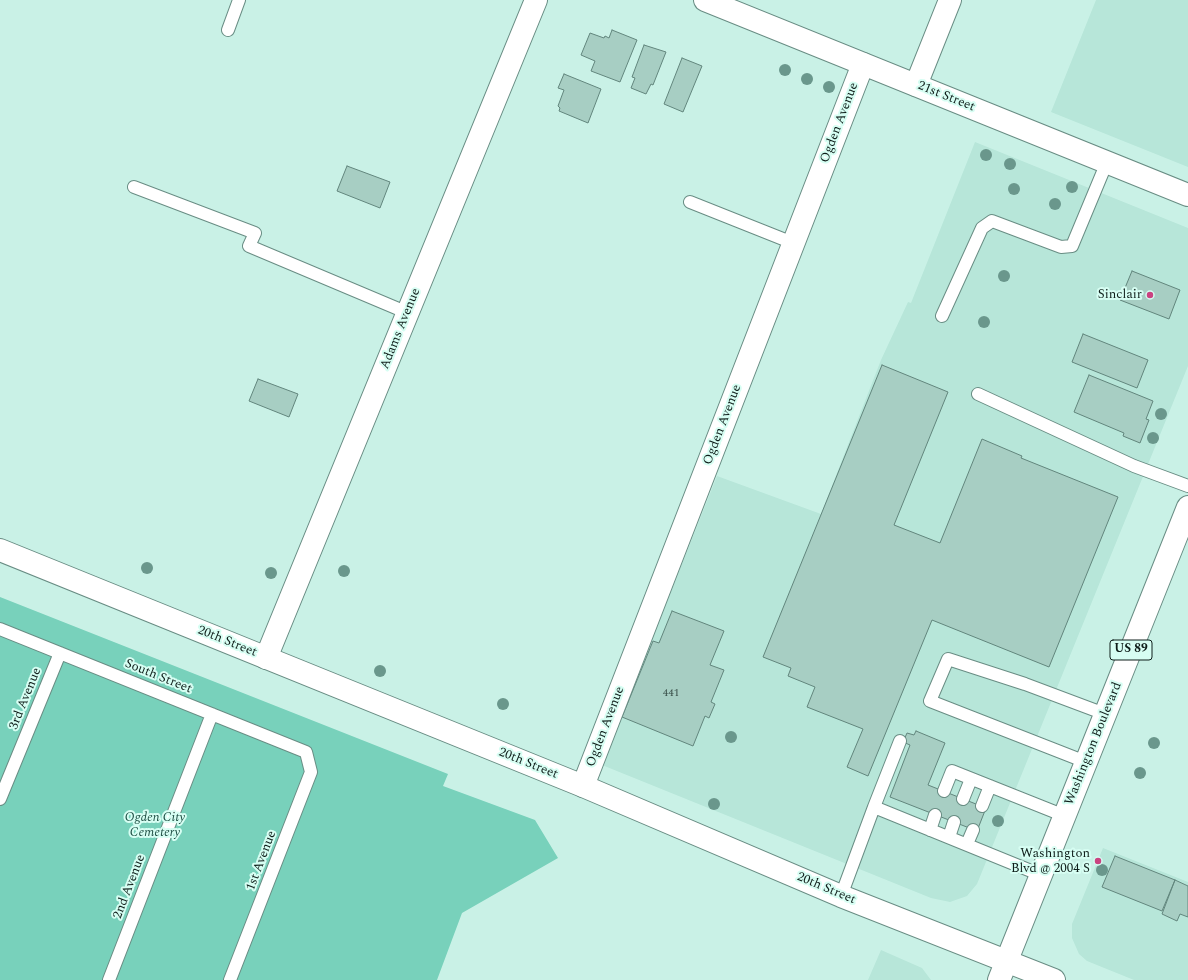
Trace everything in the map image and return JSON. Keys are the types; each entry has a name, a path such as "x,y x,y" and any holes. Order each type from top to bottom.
{"street":[{"name":"Adams Avenue","path":"266,658 536,0"},
{"name":"21st Street","path":"705,0 1188,195"},
{"path":"916,85 950,0"},
{"name":"Ogden Avenue","path":"583,786 793,243 864,64"},
{"name":"Washington Boulevard","path":"1002,971 1188,507"},
{"name":"20th Street","path":"0,550 583,786 841,896 1002,971 1054,980"}],"lane":[{"path":"228,30 239,0"},
{"path":"942,316 982,228 992,221 1061,247 1072,246 1107,162"},
{"path":"134,187 255,233 249,246 408,313"},
{"path":"690,202 793,243"},
{"path":"978,394 1134,466 1188,486"},
{"name":"South Street","path":"0,629 306,752"},
{"name":"3rd Avenue","path":"0,799 60,653"},
{"path":"1086,762 930,701 948,659 1025,684 1105,714"},
{"name":"2nd Avenue","path":"109,980 212,714"},
{"path":"841,896 900,741"},
{"name":"1st Avenue","path":"230,980 311,772 306,752"},
{"path":"944,791 952,771 1065,816"},
{"path":"964,799 971,779"},
{"path":"982,806 990,786"},
{"path":"874,807 1041,875"},
{"path":"930,830 935,815"},
{"path":"949,837 954,822"},
{"path":"967,844 973,830"}],"shaded area":[{"path":"1096,0 1188,0 1188,167 1051,112"},
{"path":"975,142 1188,228 1188,366 977,884 967,896 950,902 931,898 602,765 717,476 821,514 881,360 908,302 911,303"},
{"path":"1103,848 1188,882 1188,980 1134,980 1087,961 1079,954 1072,938 1072,924"},
{"path":"881,950 922,968 931,980 868,980"}],"green space":[{"name":"Ogden City Cemetery","path":"0,597 448,774 443,786 535,820 558,858 462,913 437,980 0,980"}],"building":[{"path":"612,30 637,40 620,82 591,71 595,61 581,55 590,33 604,38 605,36 609,38"},
{"path":"644,45 666,52 653,85 651,84 646,94 631,88 635,78 632,77"},
{"path":"682,58 702,66 683,112 664,104"},
{"path":"564,74 601,89 588,123 559,111 560,108 558,106 564,90 558,88"},
{"path":"347,166 390,182 380,208 337,191"},
{"name":"Sinclair","path":"1132,271 1180,290 1169,319 1120,300"},
{"path":"1083,334 1148,360 1137,388 1072,362"},
{"path":"882,365 948,392 894,525 940,543 982,439 1022,456 1021,458 1118,497 1049,667 932,620 868,776 847,767 863,729 807,707 815,687 788,676 791,668 763,657"},
{"path":"1089,375 1153,401 1146,419 1149,420 1140,443 1123,436 1124,433 1074,412"},
{"path":"258,379 298,394 289,417 249,401"},
{"path":"672,611 724,631 710,665 724,670 711,702 715,704 709,718 705,716 693,746 622,717 653,641 659,643"},
{"path":"916,731 945,743 928,785 986,808 977,831 890,797 910,745 903,742 907,733 914,735"},
{"path":"1115,856 1175,880 1162,911 1102,887"},
{"path":"1175,880 1188,886 1188,917 1180,914 1177,921 1162,914"}],"place":[{"name":"Sinclair","path":"1150,295"},
{"name":"Washington Blvd @ 2004 S","path":"1098,861"}]}
